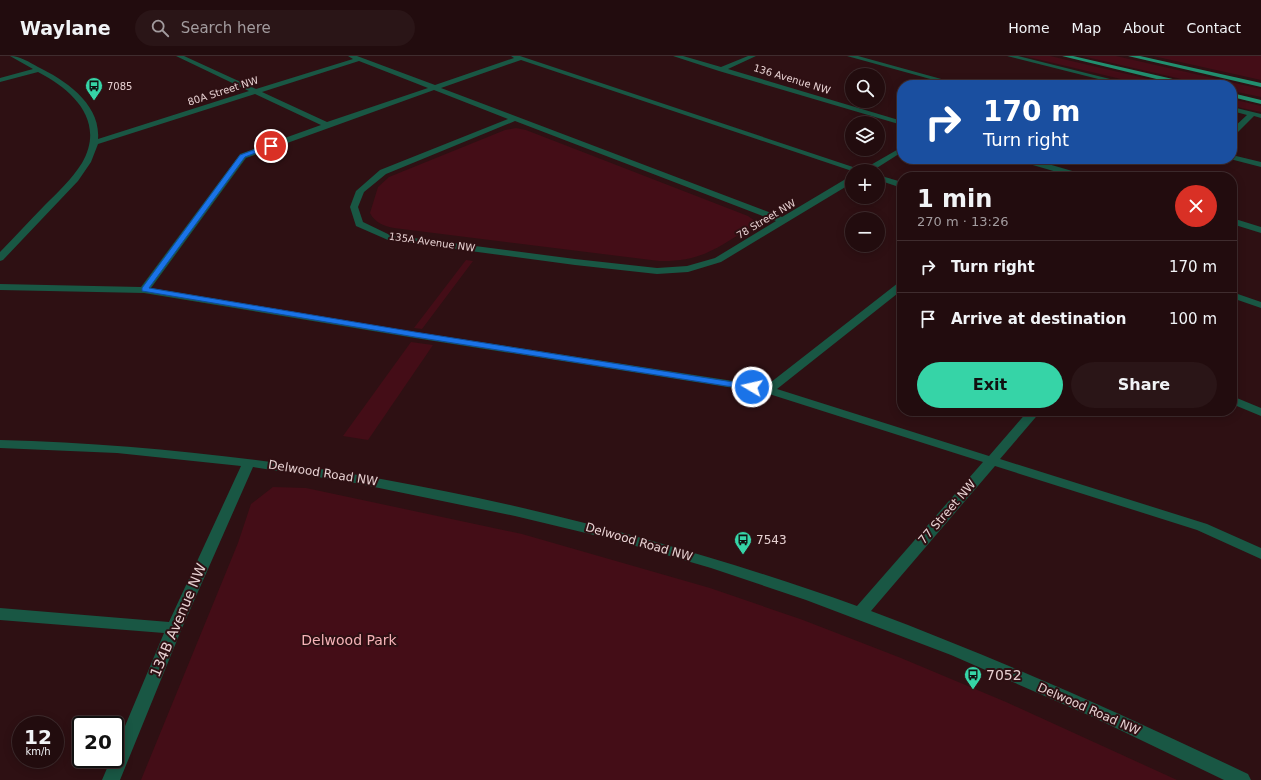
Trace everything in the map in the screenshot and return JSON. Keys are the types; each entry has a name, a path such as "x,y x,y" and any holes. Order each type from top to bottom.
{"main road":[{"path":"1065,56 1168,80"},
{"path":"1131,56 1261,85"},
{"path":"1237,96 1261,102"}],"street":[{"path":"0,258 64,190 85,163 94,143 92,123 82,101 61,82 13,56"},
{"path":"179,56 327,125"},
{"path":"350,56 784,221"},
{"name":"136 Avenue NW","path":"676,56 897,122"},
{"path":"721,70 752,56"},
{"path":"850,56 941,80"},
{"path":"1010,56 1110,80"},
{"path":"144,290 243,156 518,57 845,166"},
{"name":"80A Street NW","path":"94,143 359,59"},
{"path":"0,80 37,70"},
{"path":"1237,110 1261,116"},
{"path":"1237,128 1252,114"},
{"name":"135A Avenue NW","path":"514,119 383,172 360,191 354,208 360,224 388,237 575,262 657,271 688,269"},
{"path":"877,164 897,152"},
{"path":"1237,158 1261,165"},
{"path":"1039,164 1066,172"},
{"path":"885,179 897,183"},
{"name":"78 Street NW","path":"688,269 718,260 845,183"},
{"path":"1237,223 1261,230"},
{"path":"0,286 144,290 422,336 768,390 1202,527 1261,554"},
{"path":"768,390 897,289"},
{"path":"1237,297 1261,305"},
{"path":"1237,402 1261,412"},
{"name":"77 Street NW","path":"860,613 1031,416"},
{"name":"Delwood Road NW","path":"0,444 46,444 142,451 249,462 396,485 546,517 697,558 860,613 1061,696 1242,780"},
{"name":"134B Avenue NW","path":"111,780 174,628 249,462"},
{"path":"0,614 174,628"}],"green space":[{"path":"1024,56 1050,56 1153,80 1125,80"},
{"path":"1082,56 1116,56 1221,80 1185,80"},
{"path":"1153,56 1261,56 1261,80"},
{"path":"1237,84 1261,89 1261,97 1237,92"},
{"path":"1237,100 1261,106 1261,112 1237,107"},
{"path":"516,128 526,130 748,216 755,221 751,227 708,252 686,259 659,261 394,228 380,224 370,213 378,187 389,177 505,130"},
{"path":"466,260 473,261 422,329 414,328"},
{"path":"411,342 433,345 368,440 343,436"},
{"name":"Delwood Park","path":"273,487 306,488 522,534 710,588 803,620 901,658 1006,702 1177,780 141,780 238,543 251,504"}],"place":[{"name":"7085","path":"94,101"},
{"name":"7543","path":"743,555"},
{"name":"7052","path":"973,690"}],"route":[{"path":"271,146 243,156 144,290 415,335 752,387"}]}
